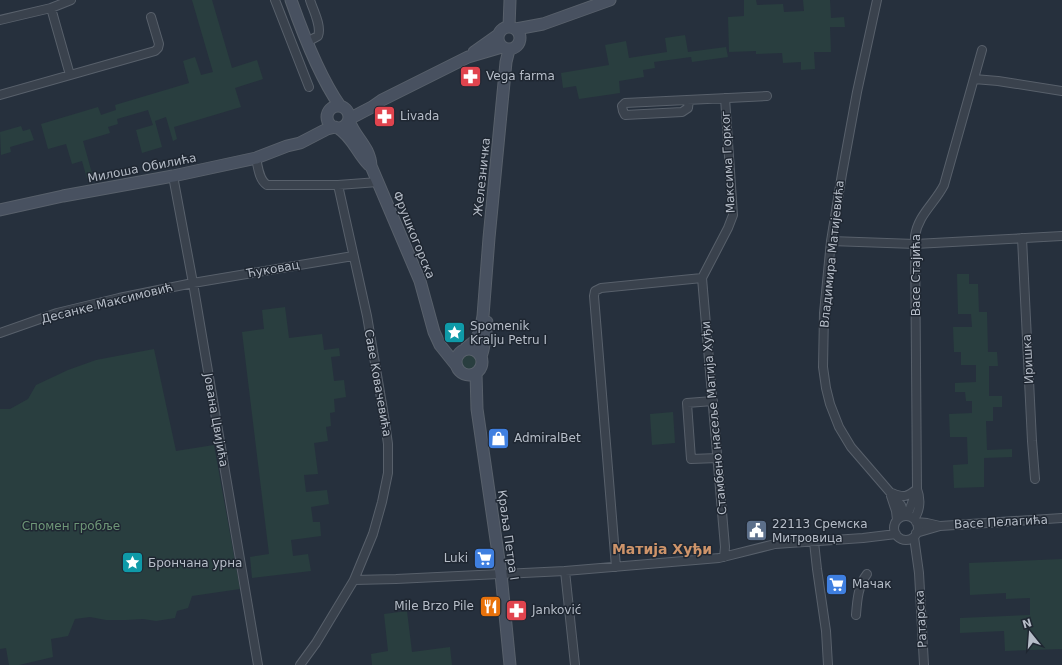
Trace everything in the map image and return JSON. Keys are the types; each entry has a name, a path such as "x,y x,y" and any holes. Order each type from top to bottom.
{"street":[{"path":"0,20 51,8 71,0"},
{"path":"275,0 309,88"},
{"path":"291,0 307,42 330,91 348,112 349,119 347,124 344,126 336,128 328,122 327,100 315,60"},
{"path":"307,42 318,36 320,32 310,0"},
{"path":"510,0 512,28 520,35 520,42"},
{"path":"468,57 505,48 515,48 535,29 543,24 610,0"},
{"name":"Владимира Матијевића","path":"878,0 857,92 831,241 824,313 823,368 830,404 839,427 851,447 911,518"},
{"path":"51,8 70,75"},
{"path":"0,95 155,51 159,44 151,17"},
{"path":"349,119 382,100 468,57 498,35 502,29 543,24"},
{"path":"498,35 498,42 505,48"},
{"name":"Железничка","path":"465,349 475,341 480,332 484,308 490,223 506,62 505,48"},
{"name":"Васе Стајића","path":"911,518 918,489 916,228 927,208 944,185 982,50"},
{"path":"974,79 998,81 1062,91"},
{"name":"Максима Горког","path":"689,100 688,108 682,112 625,115 622,106 625,103 767,96"},
{"name":"Максима Горког","path":"702,278 728,228 732,215 725,98"},
{"path":"328,113 333,107 360,107 382,100"},
{"name":"Милоша Обилића","path":"287,146 315,129 323,122 328,113"},
{"name":"Фрушкогорска","path":"349,119 351,126 364,143 371,166 420,281 437,339 459,369"},
{"name":"Милоша Обилића","path":"0,210 256,158 287,146 300,143 327,129 336,128"},
{"name":"Фрушкогорска","path":"336,128 344,132 361,156 371,166"},
{"path":"256,158 260,177 267,185 338,185 378,182"},
{"name":"Јована Цвијића","path":"173,176 258,665"},
{"name":"Саве Ковачевића","path":"300,665 316,643 354,580 373,534 388,473 388,444 367,316 338,185"},
{"path":"831,241 915,244 1062,236"},
{"name":"Иришка","path":"1022,238 1035,479"},
{"name":"Ћуковац","path":"192,283 353,256"},
{"path":"616,567 594,296 595,291 601,288 702,278"},
{"name":"Стамбено насеље Матија Хуђи","path":"702,278 718,458 725,547 724,557"},
{"name":"Десанке Максимовић","path":"0,333 57,313 192,283"},
{"name":"Железничка","path":"481,356 484,348 487,322 484,308"},
{"name":"Фрушкогорска","path":"430,315 442,337 452,348 465,349"},
{"path":"465,349 474,349 481,356 482,364 476,373 469,375 459,369 456,358 460,352 465,349"},
{"name":"Краља Петра I","path":"459,369 469,386 477,409"},
{"name":"Краља Петра I","path":"476,373 477,409 501,574 510,665"},
{"path":"713,401 687,403 691,459 718,458"},
{"path":"889,492 899,496 904,496 910,495 918,489"},
{"name":"Владимира Матијевића","path":"889,492 896,511 896,523"},
{"path":"863,538 890,528 901,517 911,518 918,527 915,535 910,539 899,538 894,530 896,523"},
{"name":"Васе Пелагића","path":"911,518 940,526"},
{"name":"Васе Пелагића","path":"915,535 940,526 1062,518"},
{"path":"354,580 566,571 616,567 724,557 775,544 863,538 896,534"},
{"name":"Ратарска","path":"915,535 919,572 924,665"},
{"name":"Ратарска","path":"903,539 907,543 919,572"},
{"path":"814,542 826,631 828,665"},
{"path":"566,571 575,665"},
{"path":"856,616 857,601 862,584 867,574"}],"green space":[{"path":"192,0 212,0 232,68 257,60 263,79 235,88 241,107 174,127 177,139 173,141 166,117 155,121 162,147 142,153 136,130 153,125 148,110 117,119 118,124 108,127 110,133 83,141 93,177 87,179 82,161 72,164 66,144 48,149 41,124 98,107 101,115 116,110 115,105 189,83 183,61 195,57 201,75 213,72"},
{"path":"744,0 756,0 757,5 783,4 784,12 804,11 803,0 830,0 831,18 844,17 845,27 830,27 831,52 814,52 815,69 801,70 801,62 783,63 782,53 756,54 756,51 729,52 728,17 744,16"},
{"path":"685,35 688,52 726,47 728,57 692,62 691,57 654,62 655,68 643,70 644,77 619,81 620,93 579,99 576,86 563,88 561,73 609,65 605,45 626,41 629,58 667,52 665,38"},
{"path":"21,126 23,131 30,129 34,140 10,147 11,152 1,155 0,132"},
{"path":"957,274 969,274 969,284 978,284 979,312 987,312 988,352 997,352 998,366 989,366 989,396 1002,396 1002,407 993,407 993,421 986,421 987,450 1012,449 1012,457 984,458 984,487 954,488 953,465 968,464 967,437 950,437 949,414 972,413 972,401 966,401 965,392 955,392 955,383 976,382 976,365 961,365 961,352 954,352 953,327 972,327 971,314 958,314"},
{"path":"285,307 289,338 322,334 324,350 339,348 340,356 331,357 334,381 344,380 346,397 334,399 335,412 330,413 331,426 326,427 328,441 314,443 318,474 304,475 306,492 327,490 329,504 311,507 313,522 320,522 321,536 291,540 293,556 308,554 311,571 252,578 250,557 269,554 242,332 264,329 262,310"},
{"name":"Спомен гробље","path":"154,349 176,451 214,445 240,589 192,596 188,608 177,611 175,618 156,621 143,619 106,620 90,617 75,619 68,636 51,639 53,657 19,665 9,665 6,648 0,649 0,409 10,409 28,399 36,385 68,370 96,360"},
{"path":"469,352 475,355 478,361 475,367 469,370 463,367 460,361 463,355"},
{"path":"673,412 675,443 652,445 650,414"},
{"path":"1062,559 1062,649 1005,651 1004,631 960,633 960,618 1030,615 1030,598 1006,599 1006,593 970,595 969,563"},
{"path":"407,611 412,652 450,647 452,665 372,665 371,654 388,651 384,614"}],"place":[{"name":"Vega farma","path":"470,76"},
{"name":"Livada","path":"385,116"},
{"name":"Spomenik Kralju Petru I","path":"455,333"},
{"name":"AdmiralBet","path":"499,438"},
{"name":"22113 Сремска Митровица","path":"757,531"},
{"name":"Luki","path":"484,558"},
{"name":"Брончана урна","path":"132,563"},
{"name":"Мачак","path":"837,584"},
{"name":"Mile Brzo Pile","path":"490,606"},
{"name":"Janković","path":"517,610"}],"district":[{"name":"Матија Хуђи","path":"662,549"}]}
